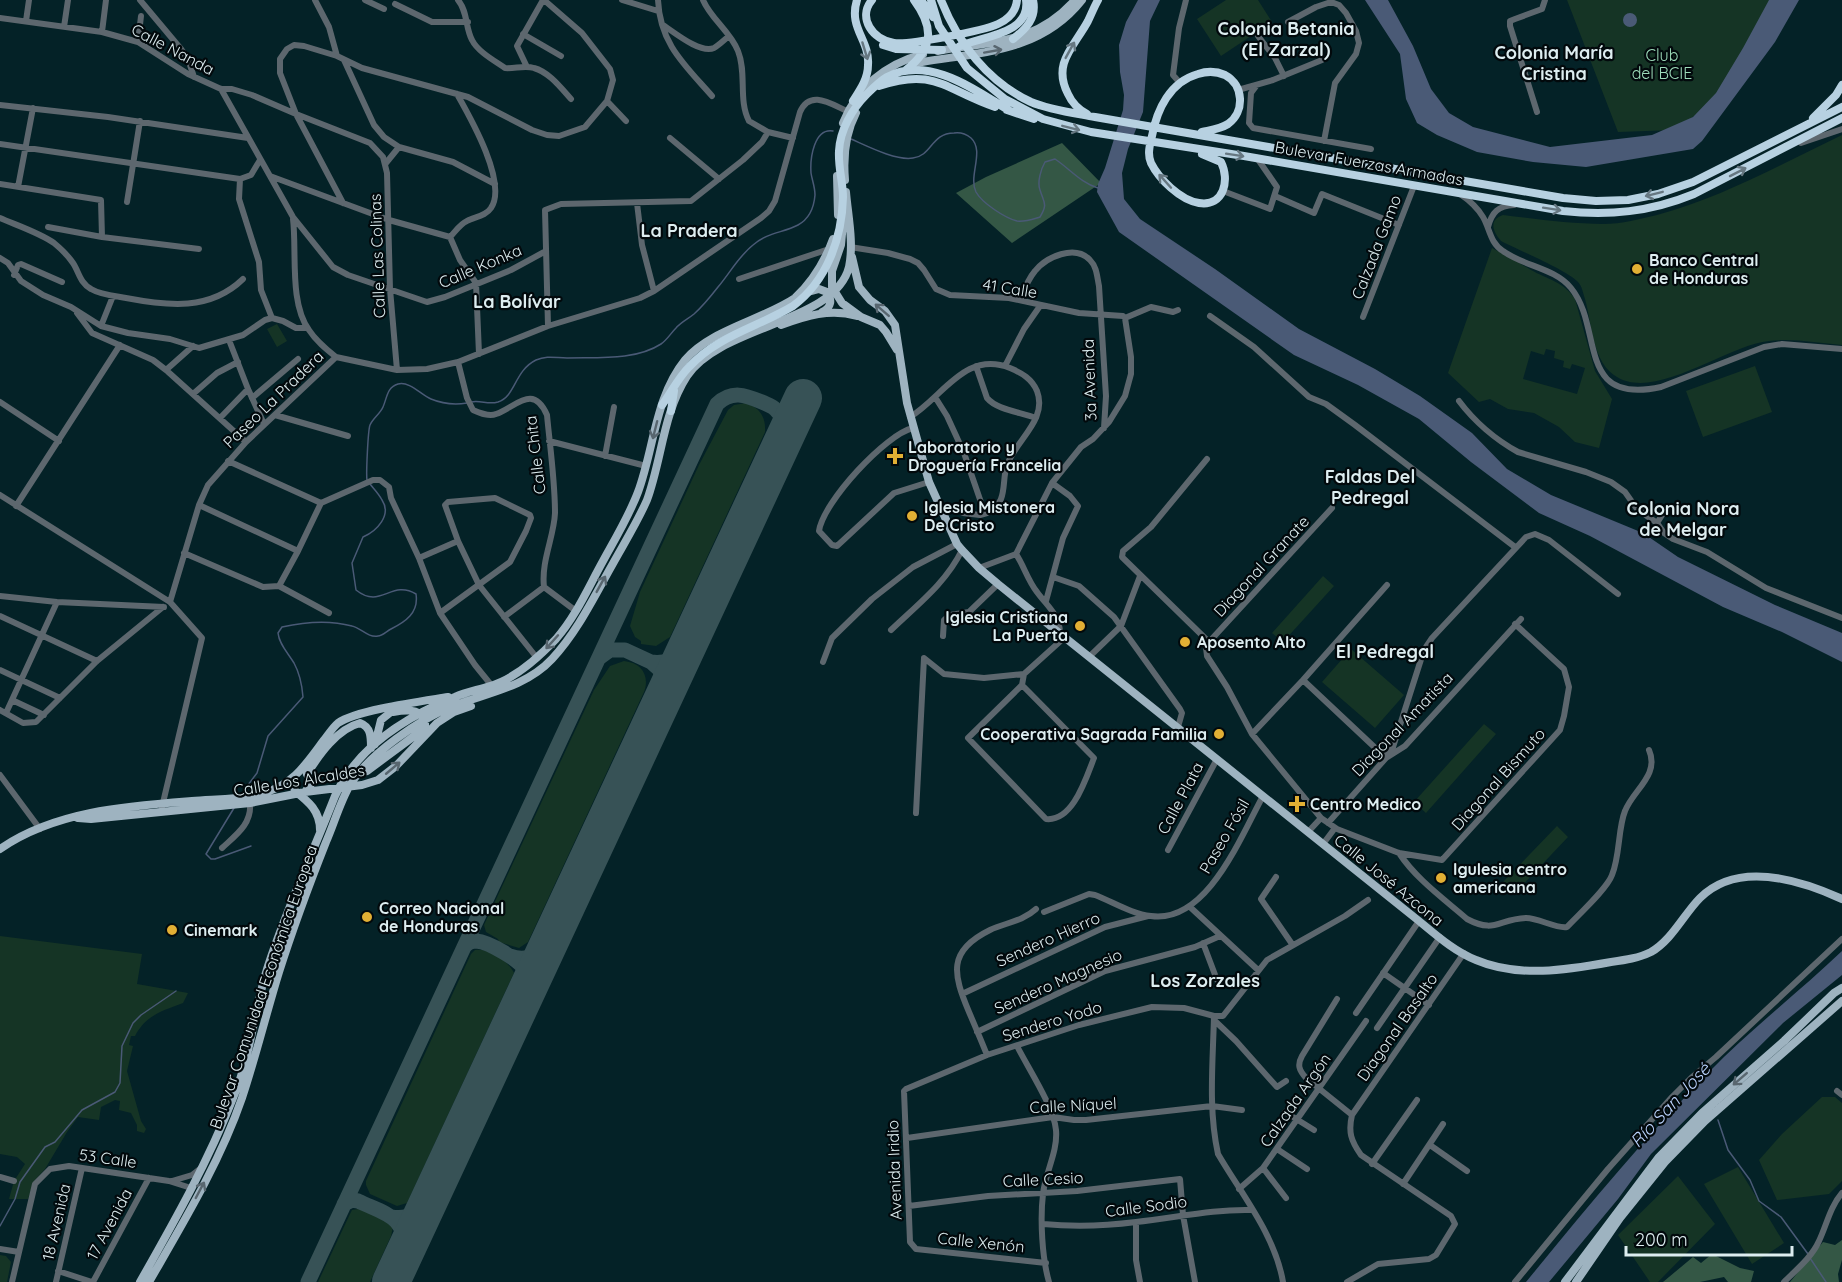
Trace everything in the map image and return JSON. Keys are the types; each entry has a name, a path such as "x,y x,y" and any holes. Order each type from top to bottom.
{"highway":[{"path":"853,101 867,76 868,65 867,53 855,22 857,0"},
{"path":"866,0 861,9 862,23 865,31 875,41 896,49 942,50"},
{"path":"872,0 866,10 865,18 868,26 881,38 892,43 903,44 997,25 1013,12 1017,0"},
{"path":"662,405 689,366 706,350 793,306 800,301 821,275 837,241 840,225 843,198 839,151 848,121 864,97 885,78 906,70 917,62 924,50 929,26 914,0"},
{"path":"921,0 940,28"},
{"name":"Bulevar Fuerzas Armadas","path":"931,0 940,28 967,68 1005,99 1043,119 1091,132 1257,158 1525,205 1595,214 1646,210 1694,194 1842,118"},
{"name":"Bulevar Fuerzas Armadas","path":"944,0 946,12 959,38 978,62 999,82 1033,102 1092,117 1563,198 1596,201 1628,200 1659,194 1693,182 1842,107"},
{"path":"956,48 1014,27 1025,17 1028,9 1026,0"},
{"path":"1013,39 1024,30 1034,16 1033,0"},
{"path":"1092,117 1072,102 1062,82 1061,73 1066,56 1087,23 1098,0"},
{"path":"906,70 932,71 945,75 1010,111"},
{"path":"1159,143 1205,155 1221,162 1227,177 1223,192 1209,202 1189,200 1174,190 1151,162 1149,150 1155,120 1162,103 1180,82 1192,75 1204,72 1216,72 1227,76 1240,96 1240,107 1235,117 1218,129 1193,133"},
{"path":"879,86 900,79 923,78 946,85 985,104 1027,118 1043,119"},
{"path":"1804,126 1836,95 1842,85"},
{"path":"671,411 676,385"}],"main road":[{"name":"Bulevar Comunidad Económica Europea","path":"149,1282 234,1096 256,1023 268,967 298,885 346,774 373,746 410,718 456,696 492,686 537,658 556,638 576,611 633,502 646,466 669,385 685,361 702,344 786,304 797,296 815,274 829,249 838,222 836,151 847,111 869,82 889,68 910,58 942,50 1013,39 1044,27 1075,0"},
{"name":"Bulevar Comunidad Económica Europea","path":"140,1282 159,1256 221,1150 242,1099 283,960 317,864 352,782 384,750 415,726 450,707 499,692 534,674 548,663 566,644 579,624 647,499 671,411 688,375 701,360 723,345 807,310 825,298 843,281 850,263 851,249 844,175 848,130 855,114 879,86 907,67 922,62 1006,49 1036,38 1048,32 1074,11 1082,0"},
{"name":"Calle José Azcona","path":"838,183 843,225 841,245 831,278 836,296 861,317 886,332 896,348 900,363"},
{"name":"Calle José Azcona","path":"851,249 859,287 870,300 885,311 895,325 913,428 929,482 960,547 998,584 1419,921 1464,953 1476,960 1510,969 1529,971 1592,965 1640,957 1653,951 1664,942 1699,898 1711,888 1740,877 1756,876 1789,881 1842,899"},
{"path":"797,296 819,289 827,292 831,302 829,307 818,314"},
{"path":"745,335 818,314 841,312 861,317"},
{"name":"Calle Los Alcaldes","path":"0,849 40,829 90,812 250,803 362,785 378,780 396,766 437,723 454,712 488,699 499,692"},
{"name":"Calle Los Alcaldes","path":"162,808 249,797 275,789 303,774 337,724 348,717 405,704 456,696"},
{"path":"326,738 343,725 357,719 405,710 418,712 423,716 424,728 352,782"},
{"path":"373,746 381,720 391,712"},
{"path":"301,793 311,784 303,774 345,729 360,723 371,735 373,746"},
{"path":"292,780 292,788 301,793 316,811 320,821 320,838"},
{"path":"1565,1282 1659,1158 1702,1113 1801,1031 1842,990"},
{"path":"1787,1043 1803,1021 1842,990"},
{"path":"1576,1282 1620,1218 1665,1162 1787,1043 1842,1001"}],"street":[{"path":"26,21 29,0"},
{"path":"64,27 68,0"},
{"path":"102,32 106,0"},
{"path":"140,0 188,58 195,78"},
{"path":"315,0 329,27 337,56"},
{"path":"365,0 384,9"},
{"path":"458,0 465,8 471,39 475,45 505,68 533,67 542,71 555,81 571,99"},
{"path":"343,203 296,114 278,66 287,49 294,45 304,46 337,56 372,71 468,97 547,135 559,136 585,127 607,101 613,80 610,69 582,33 543,0 517,46 526,67"},
{"path":"622,0 658,10"},
{"path":"658,0 658,10 668,43 712,96"},
{"path":"703,0 711,15 736,45 741,61 746,116 753,125 768,132 793,138"},
{"path":"1180,82 1173,75 1179,28 1186,0"},
{"path":"1537,112 1510,21 1542,9 1545,0"},
{"path":"1288,22 1331,2 1339,5 1346,13 1356,32 1359,43 1356,54 1335,83 1327,141 1330,157"},
{"path":"395,4 432,22 468,22"},
{"path":"138,42 141,16"},
{"name":"Calle Nanda","path":"0,18 102,32 138,42 195,78 221,89 232,89 252,95 370,143 386,163"},
{"path":"662,24 702,48 714,48 729,36"},
{"path":"523,34 561,56"},
{"path":"1258,36 1275,58 1284,76"},
{"path":"344,60 374,125 384,137 399,147 453,162 495,184"},
{"path":"1238,90 1284,76 1322,60"},
{"path":"1257,85 1251,93 1250,126 1253,128 1371,149"},
{"name":"Calle Konka","path":"221,89 293,217 333,267 348,275 427,302 511,270 546,250"},
{"path":"450,237 464,222 481,216 491,209 494,202 495,184 480,136 456,94"},
{"name":"Paseo La Pradera","path":"170,602 199,505 208,485 264,424 336,357 397,370 427,369 458,362 548,326 640,298 654,291 769,211 775,201 802,107 810,100 822,99 847,111"},
{"path":"607,101 626,121"},
{"path":"0,105 248,138"},
{"path":"18,187 33,108"},
{"path":"127,202 140,122"},
{"path":"1786,148 1842,129"},
{"path":"548,326 545,210 547,207 561,204 691,201 762,142 768,132"},
{"path":"670,138 719,178"},
{"path":"0,144 240,179 251,175 260,160"},
{"path":"386,163 399,147"},
{"path":"1223,192 1270,209 1278,187 1257,158"},
{"name":"Calle Las Colinas","path":"386,163 390,289 397,370"},
{"path":"269,176 389,220 450,237"},
{"path":"240,179 239,199 259,262 261,290 272,318"},
{"path":"0,184 101,200 102,237"},
{"name":"Calzada Gamo","path":"1363,317 1414,186"},
{"path":"1275,196 1314,213 1322,194 1399,225"},
{"path":"1459,194 1477,208 1496,245 1503,251 1561,279 1570,287 1579,300 1596,359 1610,382 1617,386 1630,390 1661,387 1754,350 1773,345 1842,349"},
{"path":"637,203 642,245 654,291"},
{"path":"1488,227 1493,213 1498,209 1510,205 1525,205"},
{"path":"293,217 295,281 299,307 307,328 336,357"},
{"path":"0,218 54,243 73,262 83,283 92,290 113,296 154,304 204,301 220,297 232,290 243,279"},
{"path":"48,227 102,237 199,249"},
{"path":"450,237 460,260 476,283 479,354"},
{"path":"739,279 829,249"},
{"name":"41 Calle","path":"851,249 888,253 910,259 918,263 936,289 942,293 1020,300 1040,306 1125,318 1151,307 1173,312 1178,310"},
{"name":"3a Avenida","path":"1016,554 1052,483 1081,447 1104,428 1106,396 1096,269 1087,257 1072,252 1045,261 1035,271 1020,300"},
{"path":"0,258 8,263 15,274 28,286 101,326 128,333 170,339 199,348 243,335 265,320 272,318 284,321 296,328 307,328"},
{"path":"15,274 18,264 21,264 62,282"},
{"path":"101,326 113,296"},
{"path":"1005,366 1024,329 1040,306"},
{"path":"77,313 92,333 153,360 246,442"},
{"path":"1210,316 1254,347 1309,397 1326,404 1350,421 1515,547"},
{"path":"1104,428 1125,396 1131,375 1131,357 1125,318"},
{"path":"229,340 264,424"},
{"path":"16,506 120,345"},
{"path":"166,370 193,346"},
{"path":"252,398 298,359"},
{"path":"193,394 217,373 238,362"},
{"name":"Calle Chita","path":"458,362 467,398 473,411 496,414 523,399 537,401 547,415 555,515 547,550 543,577 544,587"},
{"path":"910,417 923,409 958,376 976,366 995,363 1005,366 1022,374 1034,385 1040,399 1039,411 1007,466 1006,486 998,506 980,515 963,513"},
{"path":"976,366 990,402 1036,418"},
{"path":"220,418 248,389"},
{"path":"935,397 957,435 976,492 987,513"},
{"path":"1459,401 1467,412 1490,432 1518,452 1586,472 1611,482 1625,492 1637,509 1657,523 1664,533 1673,539 1707,552 1766,588 1842,618"},
{"path":"0,402 59,441"},
{"path":"605,456 614,407"},
{"path":"275,415 348,436"},
{"path":"913,428 902,432 853,475 829,508 819,531 832,545 837,546 894,493 929,482"},
{"path":"549,441 646,466"},
{"path":"1207,459 1151,527 1123,551 1123,559 1209,642 1206,648 1207,656 1227,687 1252,734 1321,818 1335,828 1399,853 1413,871 1467,919 1487,927 1526,918 1545,921 1562,928 1567,927 1612,876 1620,844 1623,814 1651,770 1654,760 1649,750"},
{"path":"228,461 321,503"},
{"path":"279,586 321,503 373,480 380,480 389,487 391,498 419,558 440,613 492,686"},
{"path":"1046,601 1063,538 1078,506 1070,496 1052,483"},
{"path":"0,495 170,602 202,638 162,808"},
{"path":"440,613 479,585 510,562 526,531 530,515 499,499 448,502 445,505 458,541 479,585 537,658"},
{"path":"199,505 298,551"},
{"name":"Diagonal Granate","path":"1209,642 1332,508"},
{"path":"1657,523 1666,509"},
{"path":"1303,680 1385,758 1393,747 1424,650 1432,638 1526,537 1535,534 1549,540 1618,594"},
{"path":"419,558 458,541"},
{"path":"891,630 942,582 954,567 960,547"},
{"path":"824,662 832,638 873,599 913,567 960,547"},
{"path":"184,553 263,587 279,586 328,613"},
{"path":"979,568 1016,554 1037,592 1046,601 1060,623 1062,635 1024,674 1022,685 968,738 1046,819 1053,820 1068,811 1094,758 1022,685"},
{"path":"1090,656 1121,626 1140,576"},
{"path":"1053,577 1079,586 1114,617 1180,709 1182,713 1178,727"},
{"path":"943,636 944,620 950,615 969,612 998,584"},
{"path":"1252,734 1387,585"},
{"path":"504,617 544,587 576,611"},
{"path":"0,596 163,608"},
{"path":"57,602 22,681 3,711 23,723 31,724 44,715 97,661 170,602"},
{"path":"0,626 2,617 97,661"},
{"name":"Diagonal Amatista","path":"1328,823 1385,758 1405,746 1521,619"},
{"name":"Diagonal Bismuto","path":"1399,853 1442,860 1560,730 1569,687 1564,669 1515,624"},
{"path":"916,813 924,658 945,674 984,678 1024,674"},
{"path":"0,680 2,671 60,698"},
{"path":"12,700 44,715"},
{"name":"Calle Plata","path":"1168,850 1217,759"},
{"path":"0,775 40,829"},
{"name":"Paseo Fósil","path":"1044,912 1089,894 1148,916 1159,917 1190,907 1217,878 1263,796"},
{"path":"222,848 248,820 251,811 250,803"},
{"path":"1308,832 1321,818"},
{"path":"1323,844 1335,828"},
{"path":"1276,877 1261,899 1292,944"},
{"path":"1214,1018 1223,1016 1267,960 1345,916 1368,900"},
{"path":"1190,907 1258,970"},
{"path":"987,1055 956,977 958,962 962,951 975,938 1036,909"},
{"name":"Sendero Hierro","path":"962,994 1105,927 1148,916"},
{"path":"1356,1013 1419,921"},
{"name":"Sendero Magnesio","path":"977,1032 1105,971 1220,936"},
{"path":"1377,1028 1440,937"},
{"path":"1515,1282 1608,1169 1690,1078 1716,1057 1842,939"},
{"path":"1203,943 1217,980"},
{"name":"Diagonal Basalto","path":"1352,1115 1464,953"},
{"path":"1383,973 1429,1005"},
{"path":"1337,999 1302,1056 1298,1065 1299,1071 1352,1115 1350,1133 1352,1142 1361,1155 1451,1216 1455,1224 1436,1255 1429,1259 1378,1264 1347,1282"},
{"name":"Sendero Yodo","path":"904,1091 909,1086 987,1055 1079,1025 1152,1007 1184,1008 1214,1018"},
{"path":"1214,1018 1277,1087 1286,1082"},
{"path":"1214,1018 1212,1106 1218,1154 1266,1232 1280,1262 1283,1282"},
{"name":"Calzada Argón","path":"1239,1189 1263,1168 1366,1021"},
{"path":"1017,1046 1053,1117 1056,1128 1055,1145 1043,1193 1043,1224 1049,1282"},
{"name":"Avenida Iridio","path":"904,1091 910,1242 913,1248"},
{"path":"1372,1164 1417,1100"},
{"name":"Calle Níquel","path":"906,1138 1053,1117 1086,1120 1212,1106 1242,1110"},
{"path":"1285,1112 1314,1130"},
{"path":"1403,1184 1443,1124"},
{"path":"1430,1145 1467,1171"},
{"path":"1277,1149 1307,1169"},
{"name":"53 Calle","path":"19,1252 35,1184 45,1173 57,1167 82,1168 169,1181 191,1188"},
{"path":"169,1181 181,1179 202,1167"},
{"name":"18 Avenida","path":"56,1282 82,1168"},
{"path":"1263,1168 1286,1198"},
{"path":"0,1177 14,1181"},
{"name":"17 Avenida","path":"93,1282 149,1178"},
{"name":"Calle Cesio","path":"909,1206 988,1196 1124,1187 1181,1179 1183,1215"},
{"path":"1784,1282 1809,1256 1819,1241 1832,1208 1842,1193"},
{"name":"Calle Sodio","path":"1043,1224 1094,1226 1225,1209 1251,1209"},
{"path":"1183,1215 1195,1282"},
{"path":"1136,1222 1136,1260 1140,1282"},
{"name":"Calle Xenón","path":"913,1248 1046,1263"},
{"path":"0,1249 19,1252 12,1282"},
{"path":"58,1271 93,1282"}],"green space":[{"path":"1226,0 1258,0 1272,22 1221,56 1197,19"},
{"name":"Club del BCIE","path":"1567,0 1780,0 1719,98 1675,130 1618,132"},
{"path":"1842,135 1842,345 1796,340 1769,341 1752,345 1671,377 1651,382 1633,383 1617,377 1602,362 1594,342 1585,299 1578,282 1553,266 1501,241 1494,230 1495,220 1503,215 1603,224 1657,215 1705,199"},
{"path":"1062,143 1101,183 1012,243 956,193 986,177"},
{"path":"1492,248 1560,285 1575,299 1595,371 1612,399 1599,448 1575,442 1559,427 1534,413 1508,409 1490,399 1479,402 1448,373","holes":["1546,349 1555,351 1554,358 1564,361 1563,367 1570,369 1572,364 1585,368 1577,394 1523,379 1531,351 1544,355"]},
{"path":"277,324 287,341 277,347 267,329"},
{"path":"1755,366 1772,412 1703,437 1686,391"},
{"path":"746,403 761,414 765,432 670,637 656,646 641,644 630,626 640,592 699,465 728,410 734,405"},
{"path":"1323,576 1334,586 1283,642 1272,633"},
{"path":"1351,649 1404,695 1375,728 1322,682"},
{"path":"624,661 636,664 643,671 646,681 644,692 528,942 519,948 499,942 486,932 484,925 594,690 610,666"},
{"path":"1484,724 1496,734 1426,813 1414,802"},
{"path":"1557,826 1568,837 1514,894 1502,883"},
{"path":"0,936 142,954 137,984 188,993 183,1003 149,1018 135,1036 131,1036 129,1045 133,1046 127,1071 141,1121 146,1129 144,1133 137,1131 137,1125 131,1113 119,1110 120,1101 115,1100 101,1107 99,1120 78,1117 45,1169 34,1181 28,1199 9,1199 14,1181 25,1164 17,1157 0,1154"},
{"path":"475,950 487,951 498,956 514,973 407,1203 397,1206 370,1194 366,1181 471,954"},
{"path":"1822,1097 1835,1097 1842,1103 1842,1181 1829,1194 1777,1200 1759,1160 1782,1134"},
{"path":"1738,1167 1784,1243 1752,1264 1704,1184"},
{"path":"1678,1176 1715,1224 1658,1282 1650,1282 1618,1235"},
{"path":"352,1210 367,1210 388,1220 393,1227 370,1282 318,1282"},
{"path":"1842,1240 1839,1282 1790,1282 1823,1242 1835,1245"},
{"path":"1712,1254 1740,1268 1754,1271 1751,1282 1728,1282 1724,1277 1700,1282 1663,1282 1693,1257 1701,1263"},
{"path":"0,1255 6,1256 11,1262 7,1282 0,1282"}],"water":[{"path":"1138,0 1160,0 1150,21 1143,112 1128,149 1122,173 1124,199 1140,219 1299,329 1375,369 1420,396 1472,433 1507,469 1551,495 1643,533 1678,557 1775,605 1842,633 1842,662 1782,632 1723,607 1590,536 1539,513 1419,419 1358,385 1294,355 1119,232 1097,192 1123,110 1124,95 1119,45 1126,22"},
{"path":"1365,0 1388,0 1413,46 1431,89 1449,113 1473,127 1550,147 1652,135 1693,117 1716,93 1769,0 1799,0 1775,42 1702,141 1693,149 1586,167 1533,162 1477,152 1437,135 1417,123 1406,99 1400,54"},
{"path":"1627,13 1633,13 1637,20 1633,27 1627,27 1623,23 1623,17"},
{"path":"1842,951 1842,975 1783,1023 1651,1154 1618,1199 1549,1282 1526,1282 1615,1175 1686,1096 1742,1040"}],"waterway":[{"path":"471,402 494,403 504,399 523,370 540,358 627,356 661,344 704,304 738,260 753,245 764,238 798,225 808,216 815,195 811,173 814,145 821,134 833,131"},
{"path":"851,139 898,157 913,158 924,153 936,140 946,134 967,135 975,143 977,150 974,179 976,192 994,210 1017,221 1040,217 1044,209 1039,183 1045,162 1055,159 1081,179 1098,188"},
{"path":"367,480 370,425 382,409 394,385 411,386 427,397 440,402 467,403"},
{"path":"245,789 257,773 268,736 303,697 298,671 279,637 278,633 282,627 326,622 344,624 371,636 380,636 406,620 413,612 416,594 407,590 372,597 356,590 352,563 363,537 378,527 385,511 381,498 370,484"},
{"path":"234,808 206,854 211,859 215,859 251,846"},
{"path":"0,1226 15,1199 20,1182 45,1147 55,1142 82,1110 115,1092 120,1083 122,1046 133,1023 176,991"},
{"path":"1718,1120 1728,1150 1750,1180 1759,1201 1781,1217 1808,1254"},
{"path":"1810,1258 1826,1282"}],"taxiway":[{"path":"308,1282 717,404 728,397 739,395 771,406 782,419 783,441"},
{"path":"651,662 670,660 686,649"},
{"path":"599,658 610,650 625,650 651,662 660,670 666,693"},
{"path":"464,947 472,941 482,942 511,957 526,971 527,991"},
{"path":"510,956 530,957 548,945"},
{"path":"391,1217 410,1216 431,1198"},
{"path":"344,1204 352,1200 358,1201 393,1218 402,1231 405,1253"}],"runway":[{"path":"391,1282 803,398"}],"place":[{"name":"Banco Central de Honduras","path":"1637,269"},
{"name":"Laboratorio y Droguería Francelia","path":"895,456"},
{"name":"Iglesia Mistonera De Cristo","path":"912,516"},
{"name":"Iglesia Cristiana La Puerta","path":"1080,626"},
{"name":"Aposento Alto","path":"1185,642"},
{"name":"Cooperativa Sagrada Familia","path":"1219,734"},
{"name":"Centro Medico","path":"1297,804"},
{"name":"Igulesia centro americana","path":"1441,878"},
{"name":"Correo Nacional de Honduras","path":"367,917"},
{"name":"Cinemark","path":"172,930"}],"district":[{"name":"Colonia Betania (El Zarzal)","path":"1286,38"},
{"name":"Colonia María Cristina","path":"1554,62"},
{"name":"La Pradera","path":"689,230"},
{"name":"La Bolívar","path":"517,301"},
{"name":"Faldas Del Pedregal","path":"1370,486"},
{"name":"Colonia Nora de Melgar","path":"1683,518"},
{"name":"El Pedregal","path":"1385,651"},
{"name":"Los Zorzales","path":"1205,980"}],"water label":[{"name":"Río San José","path":"1670,1105"}]}
